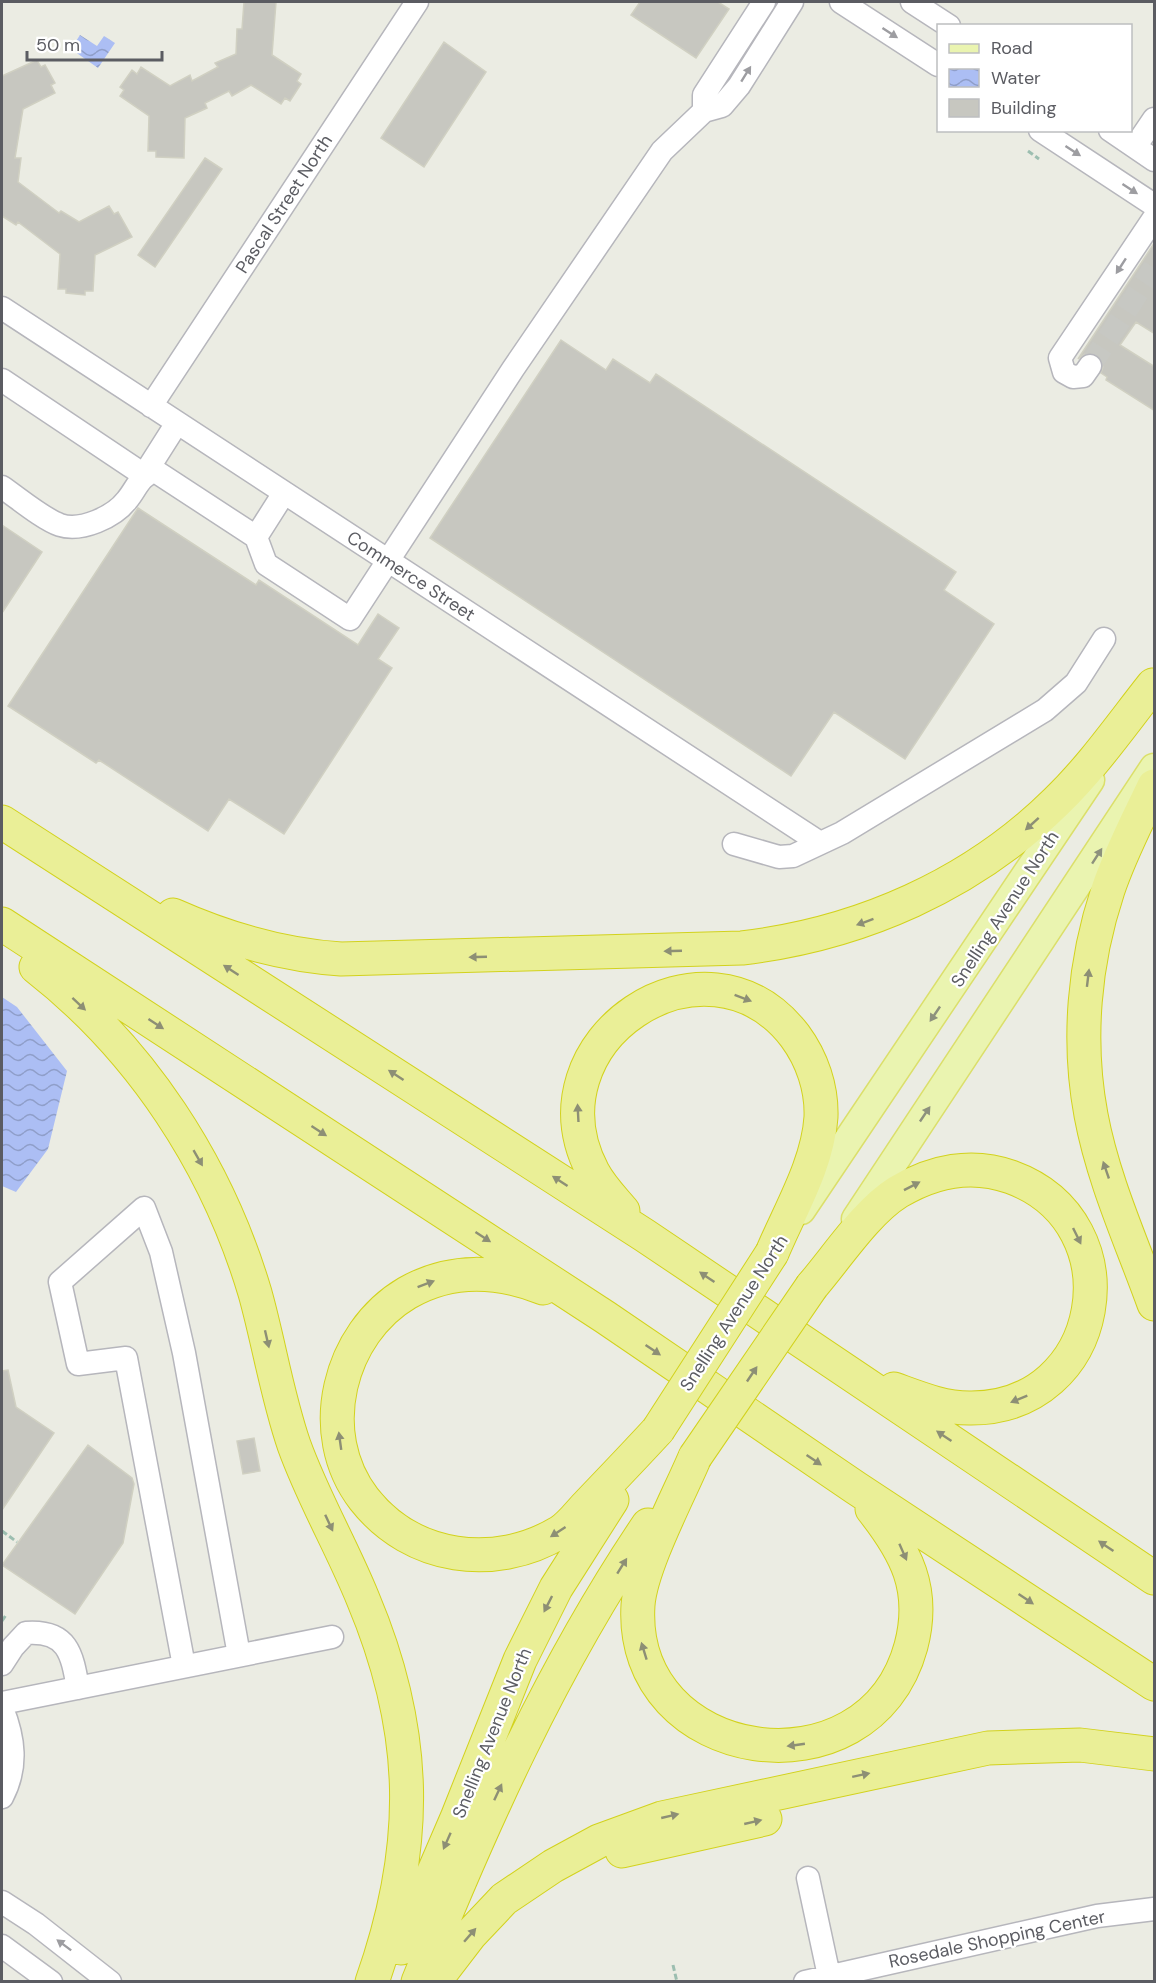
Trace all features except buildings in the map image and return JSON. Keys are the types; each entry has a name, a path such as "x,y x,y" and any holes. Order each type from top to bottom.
{"highway":[{"path":"7,826 162,910 199,927 278,952 309,957 466,957 766,946 807,939 868,921 904,905 978,864 1019,835 1057,802 1154,684"},
{"path":"1155,786 1108,889 1096,932 1088,978 1084,1023 1087,1080 1100,1151 1155,1305"},
{"path":"7,826 644,1235 1155,1578"},
{"path":"2,924 605,1317 856,1488 1155,1684"},
{"path":"2,940 73,999 115,1041 166,1106 206,1172 245,1262 295,1446 379,1637 393,1679 400,1715 406,1754 407,1802 393,1914 372,1982"},
{"path":"644,1235 602,1187 592,1170 579,1127 577,1104 582,1080 588,1063 599,1044 638,1006 691,990 713,990 735,994 756,1003 787,1026 802,1046 813,1067 819,1090 821,1114 818,1138 772,1253"},
{"path":"812,1286 878,1209 897,1193 938,1174 960,1170 983,1170 1003,1174 1033,1187 1049,1199 1071,1224 1089,1268 1091,1301 1087,1321 1074,1352 1051,1381 1037,1391 1007,1404 970,1408 936,1404 893,1389 826,1356"},
{"name":"Snelling Avenue North","path":"386,1982 538,1622 568,1568 772,1253"},
{"path":"605,1317 540,1287 515,1278 490,1274 465,1274 439,1279 396,1300 362,1335 349,1359 342,1382 338,1427 342,1452 352,1477 364,1498 383,1517 423,1545 447,1553 492,1555 518,1551 562,1530 658,1431"},
{"name":"Snelling Avenue North","path":"418,1982 483,1824 567,1656 641,1536 812,1286"},
{"path":"695,1457 645,1574 638,1602 638,1626 642,1648 650,1670 676,1706 713,1731 739,1741 764,1746 788,1747 811,1743 833,1736 855,1724 876,1708 892,1689 907,1660 914,1634 916,1608 907,1561 898,1541 856,1488"},
{"path":"434,1982 470,1935 504,1899 553,1866 599,1841 662,1818 987,1749 1080,1745 1155,1754"},
{"path":"553,1866 970,1774 1077,1765 1155,1765"}],"main road":[{"name":"Snelling Avenue North","path":"772,1253 954,987 1154,684"},
{"name":"Snelling Avenue North","path":"812,1286 1155,768"}],"street":[{"name":"Pascal Street North","path":"151,406 417,2"},
{"path":"704,111 704,95 764,2"},
{"path":"144,475 155,471 256,537 266,564 350,619 513,369 662,152 704,111 722,106 739,86 792,2"},
{"path":"841,2 937,64"},
{"path":"912,2 946,24"},
{"path":"1135,147 1155,118"},
{"path":"1043,132 1155,205"},
{"path":"1113,132 1155,160"},
{"path":"1090,366 1083,376 1073,377 1064,372 1060,358 1155,218"},
{"name":"Commerce Street","path":"2,308 820,843"},
{"path":"2,380 144,475"},
{"path":"2,488 61,525 87,525 105,518 126,502 177,423"},
{"path":"256,537 284,493"},
{"path":"734,844 779,857 793,856 842,834 1045,710 1076,683 1104,639"},
{"path":"184,1666 126,1358 78,1364 60,1282 144,1208 161,1252 184,1353 239,1655"},
{"path":"2,1664 12,1647 26,1634 43,1632 60,1642 72,1654 78,1688"},
{"path":"2,1703 332,1637"},
{"path":"2,1797 14,1768 4,1726"},
{"path":"808,1878 829,1976"},
{"path":"2,1902 36,1924 110,1982"},
{"name":"Rosedale Shopping Center","path":"805,1982 1097,1916 1155,1909"},
{"path":"2,1946 51,1982"}],"path":[{"path":"1028,151 1039,159"},
{"path":"2,1531 18,1542"},
{"path":"2,1621 6,1615"},
{"path":"673,1965 677,1982"}],"water":[{"path":"80,35 97,46 104,36 115,43 98,68 71,49"},
{"path":"2,997 17,1007 67,1071 48,1149 16,1192 2,1186"}],"tunnel":[{"path":"1090,366 1154,268"}]}
